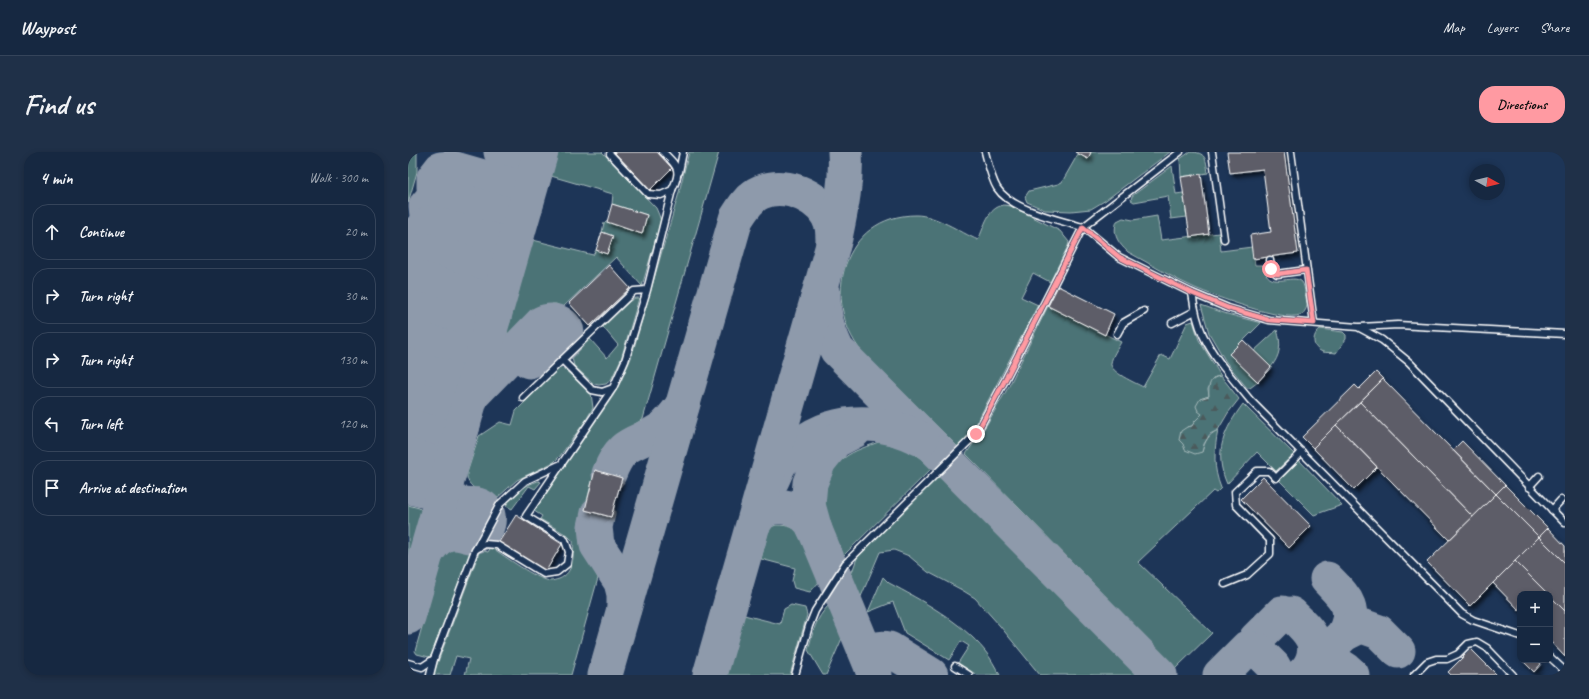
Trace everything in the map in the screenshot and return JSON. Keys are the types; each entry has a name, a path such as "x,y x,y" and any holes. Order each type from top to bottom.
{"lane":[{"path":"663,152 677,166 678,178"},
{"path":"475,550 485,544 497,545 544,574 557,572 567,564 569,552 565,540 526,516 613,388 625,361 647,290 672,190 678,178 683,152"},
{"path":"985,152 996,187 1006,199 1036,213 1083,227 1119,257 1192,293 1228,308 1269,320 1358,327 1398,325 1565,334"},
{"path":"795,675 809,626 815,611 853,554 976,434 1083,227 1180,152"},
{"path":"1212,152 1224,239"},
{"path":"1291,152 1314,323"},
{"path":"610,154 648,194 661,195 672,190"},
{"path":"1270,260 1271,269 1277,274 1306,270"},
{"path":"523,398 634,291 647,290"},
{"path":"1192,293 1195,311 1203,335 1222,365 1250,400 1462,614 1473,620 1517,635"},
{"path":"1117,334 1123,323 1144,311"},
{"path":"1172,323 1195,311"},
{"path":"1358,327 1382,340 1409,362 1565,523"},
{"path":"562,360 592,390 602,392 613,388"},
{"path":"1225,584 1247,575 1270,554 1270,540 1236,505 1235,492 1257,471 1269,471 1276,478 1302,452"},
{"path":"430,675 434,659 475,550 500,504 525,481 561,464"},
{"path":"1529,487 1539,476"},
{"path":"1552,510 1561,500"},
{"path":"1414,675 1427,662 1436,659 1447,659 1458,654 1468,644 1477,642 1487,648 1513,675"},
{"path":"408,663 422,666 434,659"},
{"path":"1553,660 1565,671"},
{"path":"955,666 969,675"}],"green space":[{"path":"408,152 417,152 417,172 408,203"},
{"path":"558,152 602,152 656,208 661,221 642,286 616,257 563,307 552,304 518,335 510,335 507,333 507,327 533,240 593,255 596,250 607,253 613,236 602,232 604,223 607,222 641,234 647,215 612,204 613,194 551,176"},
{"path":"689,152 719,152 643,419 614,437 600,455 595,470 581,523 580,533 581,543 598,578 571,675 465,675 469,659 456,656 450,675 433,675 480,550 488,552 491,547 528,572 550,581 564,576 570,568 573,558 573,541 567,535 540,519 542,516 534,511 613,396 631,358 678,196"},
{"path":"1091,152 1170,152 1106,200 1091,209 1071,211 1045,210 1027,202 1025,197 1029,191 1062,182 1078,154 1088,159"},
{"path":"1190,152 1199,153 1204,157 1207,164 1208,173 1181,177 1180,159"},
{"path":"1172,166 1176,194 1183,193 1187,217 1171,219 1168,196 1134,202 1131,200 1132,196"},
{"path":"1004,205 1011,206 1060,231 1069,242 1050,282 1033,273 1021,297 1038,305 978,420 971,432 958,447 862,352 849,331 842,309 841,286 846,264 856,245 871,229 891,219 916,215 924,216 948,224 978,240 987,218 994,210"},
{"path":"1157,216 1161,240 1219,233 1221,251 1252,247 1255,265 1263,265 1270,278 1275,280 1292,279 1302,282 1307,303 1305,311 1300,315 1279,315 1264,312 1204,292 1186,284 1128,252 1121,245 1115,230 1117,221 1123,218 1133,220"},
{"path":"635,298 639,298 621,359 611,380 606,384 594,384 574,366 572,358 590,339 607,358 618,345 603,327"},
{"path":"1201,305 1261,323 1230,354 1258,382 1250,388 1247,388 1226,362 1209,333"},
{"path":"1048,306 1121,342 1111,363 1112,366 1118,373 1143,387 1161,355 1170,359 1187,323 1193,321 1199,340 1221,376 1215,377 1208,389 1209,396 1200,399 1203,413 1192,426 1187,427 1202,452 1207,439 1218,430 1215,466 1221,488 1216,493 1213,491 1138,562 1212,633 1176,668 966,454 987,424 1009,386"},
{"path":"1320,329 1343,332 1346,335 1346,339 1336,353 1323,352 1316,348 1314,338"},
{"path":"1277,330 1280,345 1276,359 1271,367 1254,351"},
{"path":"561,368 591,393 593,408 586,420 554,462 517,480 496,499 481,493 469,483 467,478 467,473 479,436 500,422 512,425 516,411 558,369"},
{"path":"1221,376 1239,399 1228,413 1218,430 1210,434 1204,444 1202,452 1195,454 1185,450 1183,444 1179,440 1181,431 1192,426 1202,414 1198,411 1196,406 1200,399 1209,396 1210,382 1214,378"},
{"path":"1243,404 1294,454 1276,471 1257,452 1227,484 1221,462 1221,451 1226,432"},
{"path":"881,441 895,444 908,450 932,468 843,556 832,531 825,505 827,480 833,468 848,455"},
{"path":"1299,460 1342,505 1314,515 1279,480"},
{"path":"940,475 1138,675 1040,675 975,598 928,572 909,556 894,550 880,552 860,599 851,575 857,558"},
{"path":"538,481 541,482 535,489 529,486 512,509 506,506 508,501 515,493"},
{"path":"408,505 419,508 424,512 408,567"},
{"path":"776,525 791,527 797,530 802,536 820,581 810,592 794,588 792,581 795,568 761,559 769,528"},
{"path":"453,547 471,550 432,654 429,657 417,654 415,651 441,561 447,548"},
{"path":"883,577 889,583 940,612 976,640 1000,675 977,675 958,663 969,646 961,641 949,660 905,633 893,602 868,612"},
{"path":"791,605 805,608 807,615 790,675 727,675 744,615 780,624 784,609"},
{"path":"829,605 843,636 826,675 823,675 808,650 818,621 824,610"}],"building":[{"path":"614,152 657,152 672,168 650,190"},
{"path":"1075,152 1091,152 1088,159"},
{"path":"1227,152 1284,152 1298,253 1253,259 1250,235 1271,232 1263,169 1230,173"},
{"path":"1201,174 1209,234 1190,237 1181,177"},
{"path":"612,204 647,215 642,234 607,222"},
{"path":"602,232 613,236 607,254 596,250"},
{"path":"609,265 630,288 590,326 569,303"},
{"path":"1058,286 1114,314 1105,335 1048,306"},
{"path":"1243,340 1271,367 1258,382 1229,354"},
{"path":"1376,372 1383,379 1313,448 1302,437 1355,385 1359,389"},
{"path":"1383,379 1496,494 1473,517 1360,402"},
{"path":"1360,402 1473,517 1449,540 1336,425"},
{"path":"1336,425 1377,467 1354,490 1313,448"},
{"path":"1462,441 1505,485 1496,494 1453,450"},
{"path":"595,470 622,478 611,517 585,510"},
{"path":"1263,477 1311,526 1289,548 1241,499"},
{"path":"1505,485 1548,528 1539,537 1496,494"},
{"path":"1496,494 1539,537 1470,606 1427,562"},
{"path":"516,515 562,544 546,571 499,542"},
{"path":"1548,528 1565,546 1565,563 1539,537"},
{"path":"1539,537 1565,563 1565,611 1553,599 1553,591 1545,591 1515,561"},
{"path":"1515,561 1545,591 1517,591 1517,608 1493,583"},
{"path":"1553,599 1565,611 1565,657 1553,644"},
{"path":"1471,649 1497,675 1451,675 1448,672"},
{"path":"1525,663 1540,663 1534,672"}],"taxiway":[{"path":"501,152 520,157 531,163 534,168 532,181 523,187"},
{"path":"408,617 541,152"},
{"path":"710,675 835,238 844,185 845,152"},
{"path":"444,196 434,188 434,178 441,169 452,168 518,187 525,194 527,202 523,210 515,215"},
{"path":"605,675 736,219 749,200 761,192 771,189 793,191 804,194 822,207 832,226 833,245"},
{"path":"436,224 427,216 426,206 434,197 444,196 510,215 513,217 518,226 518,233 514,239"},
{"path":"418,236 420,231 426,225 431,223 502,243 506,246 511,255 508,265 501,270"},
{"path":"420,279 411,272 410,262 417,252 428,251 494,270 501,278 502,288 496,296 491,298"},
{"path":"408,281 420,279 486,299 494,309 494,316 491,322"},
{"path":"823,292 826,322 837,350 1160,675"},
{"path":"408,307 479,326 485,333 486,342 484,349 477,353"},
{"path":"475,392 542,323 548,321 558,322 566,328 566,338 560,346 529,361"},
{"path":"408,336 470,354 476,359 479,366 478,373 473,379"},
{"path":"408,366 462,382 466,385 471,395 469,402 463,408"},
{"path":"408,396 455,410 461,416 463,423 461,430 456,436"},
{"path":"609,474 614,462 625,448 664,427 682,406"},
{"path":"772,480 780,463 794,450 808,439 823,431 839,426 871,424 905,432 921,439"},
{"path":"408,426 447,437 454,444 456,449 452,459 447,463"},
{"path":"815,530 808,505 810,483 819,461 835,441 854,431"},
{"path":"408,456 429,461 441,466 446,472 447,476 445,486 442,490 431,492 408,486"},
{"path":"427,552 437,540 451,533 474,536 484,531 488,523 488,514 486,510 478,505 466,504"},
{"path":"754,523 763,512 769,508 775,507 788,508 800,512 810,521 875,675"},
{"path":"598,513 595,527 597,545 621,582 624,594 624,608"},
{"path":"1327,579 1344,597 1349,609 1350,617 1344,634"},
{"path":"1256,639 1282,613"},
{"path":"1291,614 1304,626 1312,638 1315,652 1308,669"},
{"path":"1302,675 1344,634 1358,627 1365,627 1379,632 1398,651"},
{"path":"872,668 872,658 874,652 884,648 889,649 931,675"},
{"path":"1220,675 1247,648"},
{"path":"1256,649 1273,666 1278,675"},
{"path":"1308,669 1320,664 1331,663 1337,664 1352,675"}],"route":[{"path":"976,434 988,414 1083,227 1119,257 1192,293 1228,308 1269,320 1314,323 1306,270 1277,274 1271,269"}]}
